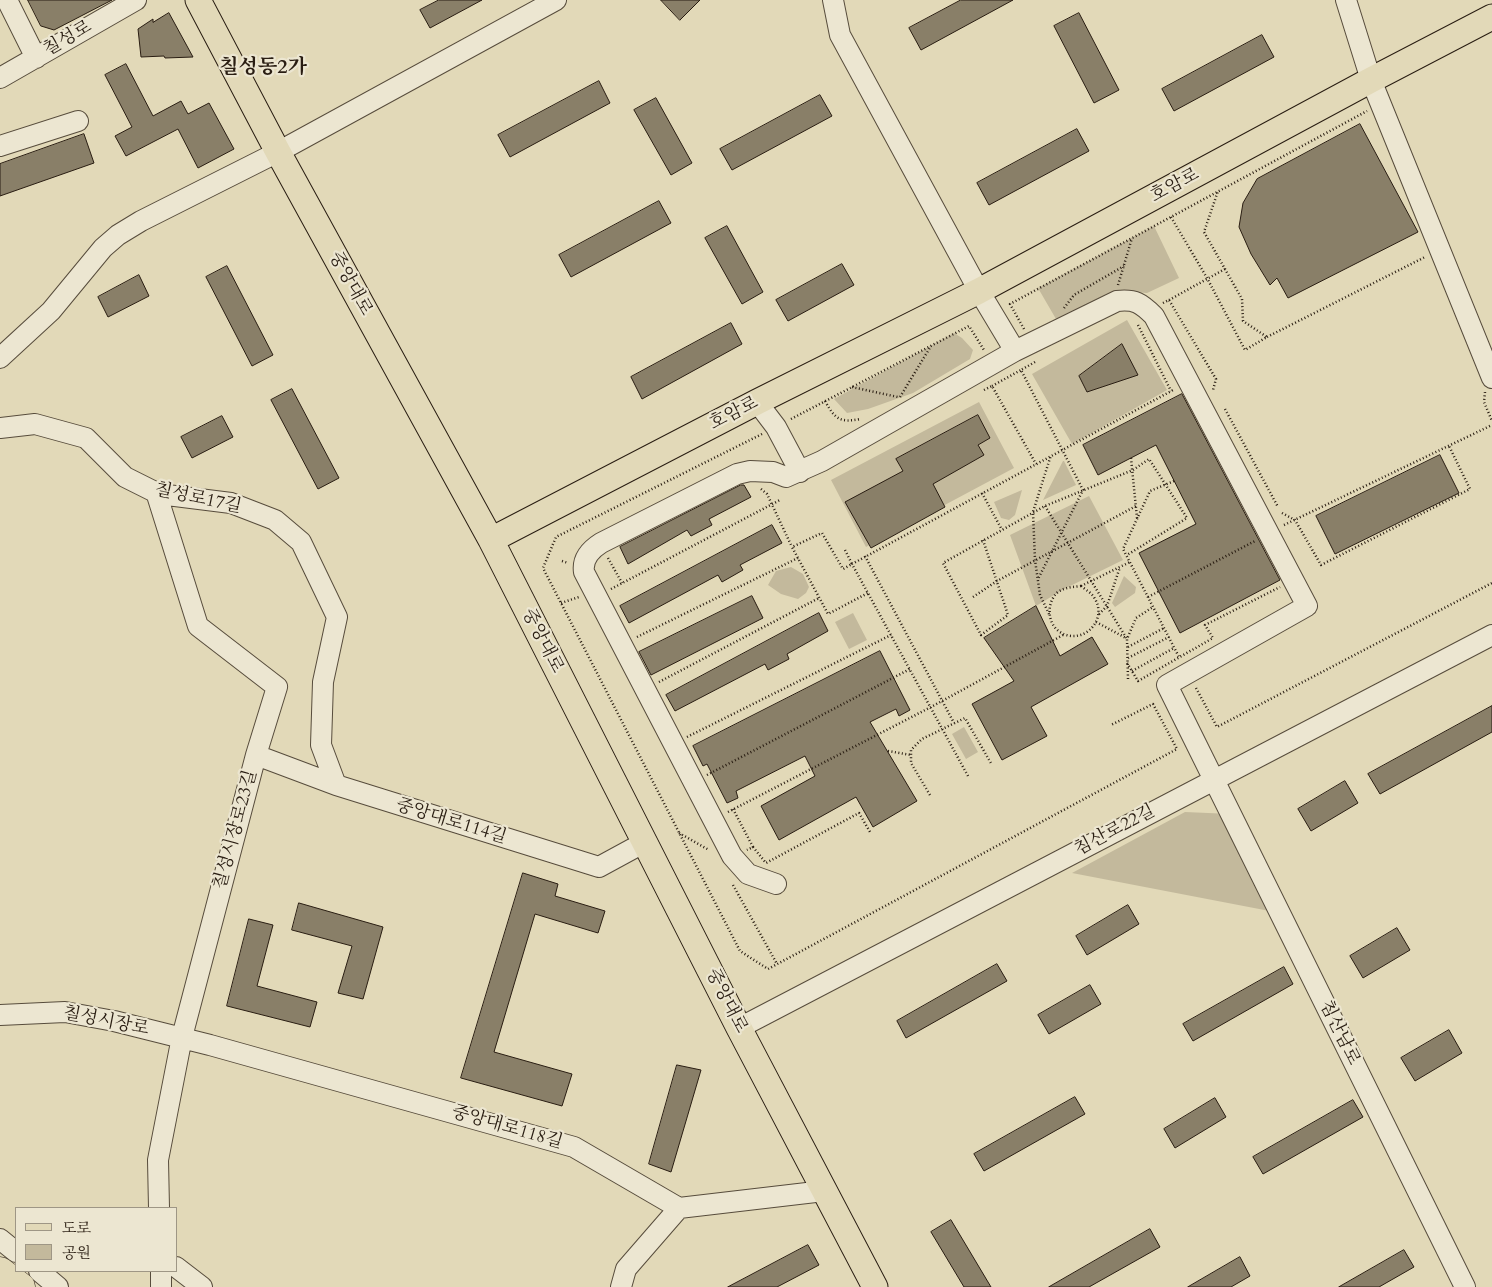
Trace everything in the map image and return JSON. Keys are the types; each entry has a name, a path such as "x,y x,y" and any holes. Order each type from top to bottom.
{"highway":[{"path":"0,1271 21,1287"}],"main road":[{"name":"중앙대로","path":"198,0 278,152 491,540 740,1028 875,1287"},
{"name":"호암로","path":"491,540 757,402 979,291 1371,80 1490,20"}],"street":[{"path":"7,0 36,58"},
{"name":"칠성로","path":"0,78 136,0"},
{"path":"0,358 51,310 103,248 118,235 141,221 278,152 556,0"},
{"path":"776,884 748,874 732,856 596,597 584,572 583,565 591,549 601,543 737,474 773,472 786,477 800,472 1018,361 840,35 833,0"},
{"path":"1346,0 1371,80 1489,384"},
{"path":"0,146 78,121"},
{"name":"침산남로","path":"1018,361 1117,300 1128,300 1142,304 1154,316 1307,606 1167,685 1465,1287"},
{"path":"757,402 776,427 800,472"},
{"name":"칠성로17길","path":"0,428 35,424 86,438 125,477 156,492 231,503 275,520 300,542 337,616 323,682 321,745 336,786"},
{"name":"칠성시장로23길","path":"156,492 198,626 277,687 256,755 182,1037 158,1160 159,1207"},
{"name":"침산로22길","path":"740,1028 1492,635"},
{"name":"중앙대로114길","path":"256,755 336,786 599,867 645,842"},
{"name":"칠성시장로","path":"0,1015 65,1012 182,1037"},
{"name":"중앙대로118길","path":"182,1037 574,1147 679,1208"},
{"path":"622,1287 626,1269 679,1208 824,1191"},
{"path":"0,1239 15,1251"},
{"path":"178,1268 202,1287"},
{"path":"40,1272 58,1287"},
{"path":"161,1272 161,1287"}],"path":[{"path":"1025,331 1010,304 1367,111"},
{"path":"1218,191 1204,232 1242,299 1243,321 1267,337"},
{"path":"1171,217 1207,278 1245,350 1428,255"},
{"path":"1117,291 1132,238"},
{"path":"1060,314 1074,294 1124,266"},
{"path":"1160,304 1225,269"},
{"path":"1169,300 1216,379 1213,390"},
{"path":"1136,321 1171,391"},
{"path":"981,355 984,349 969,326 776,427 556,538 543,568 740,951 768,969 1177,749 1153,704 1112,725"},
{"path":"896,404 932,345"},
{"path":"983,390 992,386 1018,361 1041,358"},
{"path":"1018,361 1083,490"},
{"path":"1282,526 1449,446 1492,423 1484,402 1489,384"},
{"path":"992,386 1036,464"},
{"path":"792,547 822,533 843,569 1180,386"},
{"path":"852,387 900,398"},
{"path":"825,401 837,419 847,422 862,418"},
{"path":"1226,409 1278,507"},
{"path":"1282,512 1294,520 1321,565 1470,489 1449,446"},
{"path":"1052,456 1033,512 1035,560 1040,595 1051,622 1055,628 1065,634 1076,636 1084,634 1096,622 1098,614 1095,598 1081,586"},
{"path":"1132,458 1137,520"},
{"path":"983,540 1008,615 980,635 943,563 983,540 1002,530 1033,512 1132,470 1149,459 1187,518 1127,555"},
{"path":"744,473 766,494 828,614 868,593"},
{"path":"1174,481 1150,491 1123,549 1179,657"},
{"path":"1038,578 1083,490"},
{"path":"982,493 1002,530"},
{"path":"596,597 780,500"},
{"path":"1045,506 1127,639"},
{"path":"973,597 997,581 1136,506"},
{"path":"1148,597 1263,537"},
{"path":"601,543 622,583"},
{"path":"845,550 968,776"},
{"path":"865,556 954,723"},
{"path":"621,645 798,558"},
{"path":"1049,614 1050,606 1058,593 1064,589 1081,586 1130,562"},
{"path":"1098,614 1107,606 1120,567"},
{"path":"1194,683 1217,727 1492,583"},
{"path":"1128,663 1138,681 1213,638 1205,625 1280,587"},
{"path":"645,689 819,598"},
{"path":"1128,679 1127,639 1136,618 1153,607"},
{"path":"1096,622 1127,639"},
{"path":"1127,647 1164,628"},
{"path":"713,820 931,707 1065,634"},
{"path":"673,744 891,635"},
{"path":"1127,658 1169,637"},
{"path":"1132,671 1174,648"},
{"path":"693,782 910,669"},
{"path":"930,794 911,763 911,750 922,739 954,723 965,718 992,765"},
{"path":"888,751 911,755"},
{"path":"753,847 766,863 859,813 870,832"},
{"path":"679,833 710,850"}],"green space":[{"path":"1154,226 1179,278 1147,293 1117,291 1056,319 1038,288"},
{"path":"1127,320 1167,390 1072,444 1032,374"},
{"path":"954,333 962,338 973,350 970,359 913,393 868,409 847,413 834,399"},
{"path":"979,402 1014,468 866,547 831,480"},
{"path":"1063,461 1076,485 1043,500"},
{"path":"1022,490 1015,515 1009,520 1001,518 994,502"},
{"path":"1089,496 1123,560 1064,589 1036,606 1010,535"},
{"path":"791,567 803,574 809,587 806,593 798,599 781,594 768,585 776,571"},
{"path":"1124,576 1136,587 1135,593 1115,607 1112,603"},
{"path":"853,613 867,640 849,649 835,622"},
{"path":"964,727 978,752 966,759 952,734"},
{"path":"1185,812 1231,814 1280,913 1072,873"}],"building":[{"path":"28,0 112,0 54,30 41,26"},
{"path":"439,0 482,0 430,28 420,10"},
{"path":"661,0 700,0 680,20"},
{"path":"961,0 1013,0 921,50 909,28"},
{"path":"169,13 193,57 141,57 138,29 153,19 153,22"},
{"path":"1079,13 1119,90 1094,103 1054,26"},
{"path":"1262,35 1274,57 1174,111 1162,89"},
{"path":"126,64 153,116 181,101 188,114 209,103 234,149 198,168 178,129 126,156 115,136 132,127 105,75"},
{"path":"599,81 610,103 510,157 498,135"},
{"path":"820,95 832,116 732,170 720,149"},
{"path":"656,98 692,163 671,175 634,110"},
{"path":"1360,124 1418,232 1288,298 1277,278 1270,285 1251,254 1239,227 1243,203 1257,179"},
{"path":"1077,129 1089,151 989,205 977,183"},
{"path":"84,134 94,163 0,196 0,164"},
{"path":"659,201 671,223 571,277 559,255"},
{"path":"727,226 763,292 742,304 705,238"},
{"path":"842,264 854,285 788,321 776,300"},
{"path":"227,266 273,355 252,366 206,277"},
{"path":"139,275 149,296 108,317 98,297"},
{"path":"731,323 742,344 642,399 631,377"},
{"path":"1122,344 1138,375 1087,392 1079,376"},
{"path":"292,389 339,478 318,489 271,400"},
{"path":"1182,394 1280,580 1180,633 1139,553 1196,524 1156,445 1098,475 1083,445"},
{"path":"978,415 990,438 978,445 984,455 933,484 945,507 871,548 845,502 903,471 896,459"},
{"path":"222,416 233,437 192,458 181,437"},
{"path":"1440,455 1459,493 1335,554 1316,516"},
{"path":"744,485 751,497 709,519 712,525 691,536 687,530 628,564 620,547"},
{"path":"772,525 782,543 740,565 743,570 722,582 718,575 629,623 620,606"},
{"path":"752,596 763,618 651,675 639,652"},
{"path":"1036,606 1060,656 1092,637 1108,664 1031,707 1047,736 1002,760 972,704 1014,681 984,638"},
{"path":"819,613 828,631 787,654 789,659 768,670 765,664 675,711 666,695"},
{"path":"880,651 910,710 899,716 896,709 870,722 917,801 873,827 856,797 779,840 761,806 815,776 805,756 736,791 738,798 727,803 707,764 703,766 693,746"},
{"path":"1492,706 1492,732 1380,794 1368,774"},
{"path":"1345,781 1358,803 1311,831 1298,809"},
{"path":"523,873 558,884 555,896 605,911 598,933 535,914 494,1052 572,1074 562,1106 461,1078"},
{"path":"299,903 383,927 363,999 338,993 352,946 292,930"},
{"path":"1128,905 1139,924 1087,955 1076,936"},
{"path":"249,919 273,925 257,986 317,1002 310,1027 227,1006"},
{"path":"1397,928 1410,950 1363,978 1350,956"},
{"path":"997,964 1007,981 906,1038 897,1021"},
{"path":"1284,967 1293,984 1193,1041 1183,1024"},
{"path":"1090,985 1101,1004 1049,1034 1038,1015"},
{"path":"1449,1030 1462,1053 1415,1081 1401,1058"},
{"path":"677,1065 701,1070 671,1172 649,1164"},
{"path":"1075,1097 1085,1114 984,1171 974,1154"},
{"path":"1215,1098 1226,1117 1175,1148 1164,1129"},
{"path":"1353,1100 1363,1117 1263,1174 1253,1157"},
{"path":"951,1220 991,1287 964,1287 931,1232"},
{"path":"1150,1229 1160,1247 1089,1287 1049,1287"},
{"path":"808,1245 819,1265 777,1287 728,1287"},
{"path":"1404,1250 1414,1267 1379,1287 1339,1287"},
{"path":"1240,1257 1250,1276 1231,1287 1188,1287"}],"district":[{"name":"칠성동2가","path":"263,68"}]}
